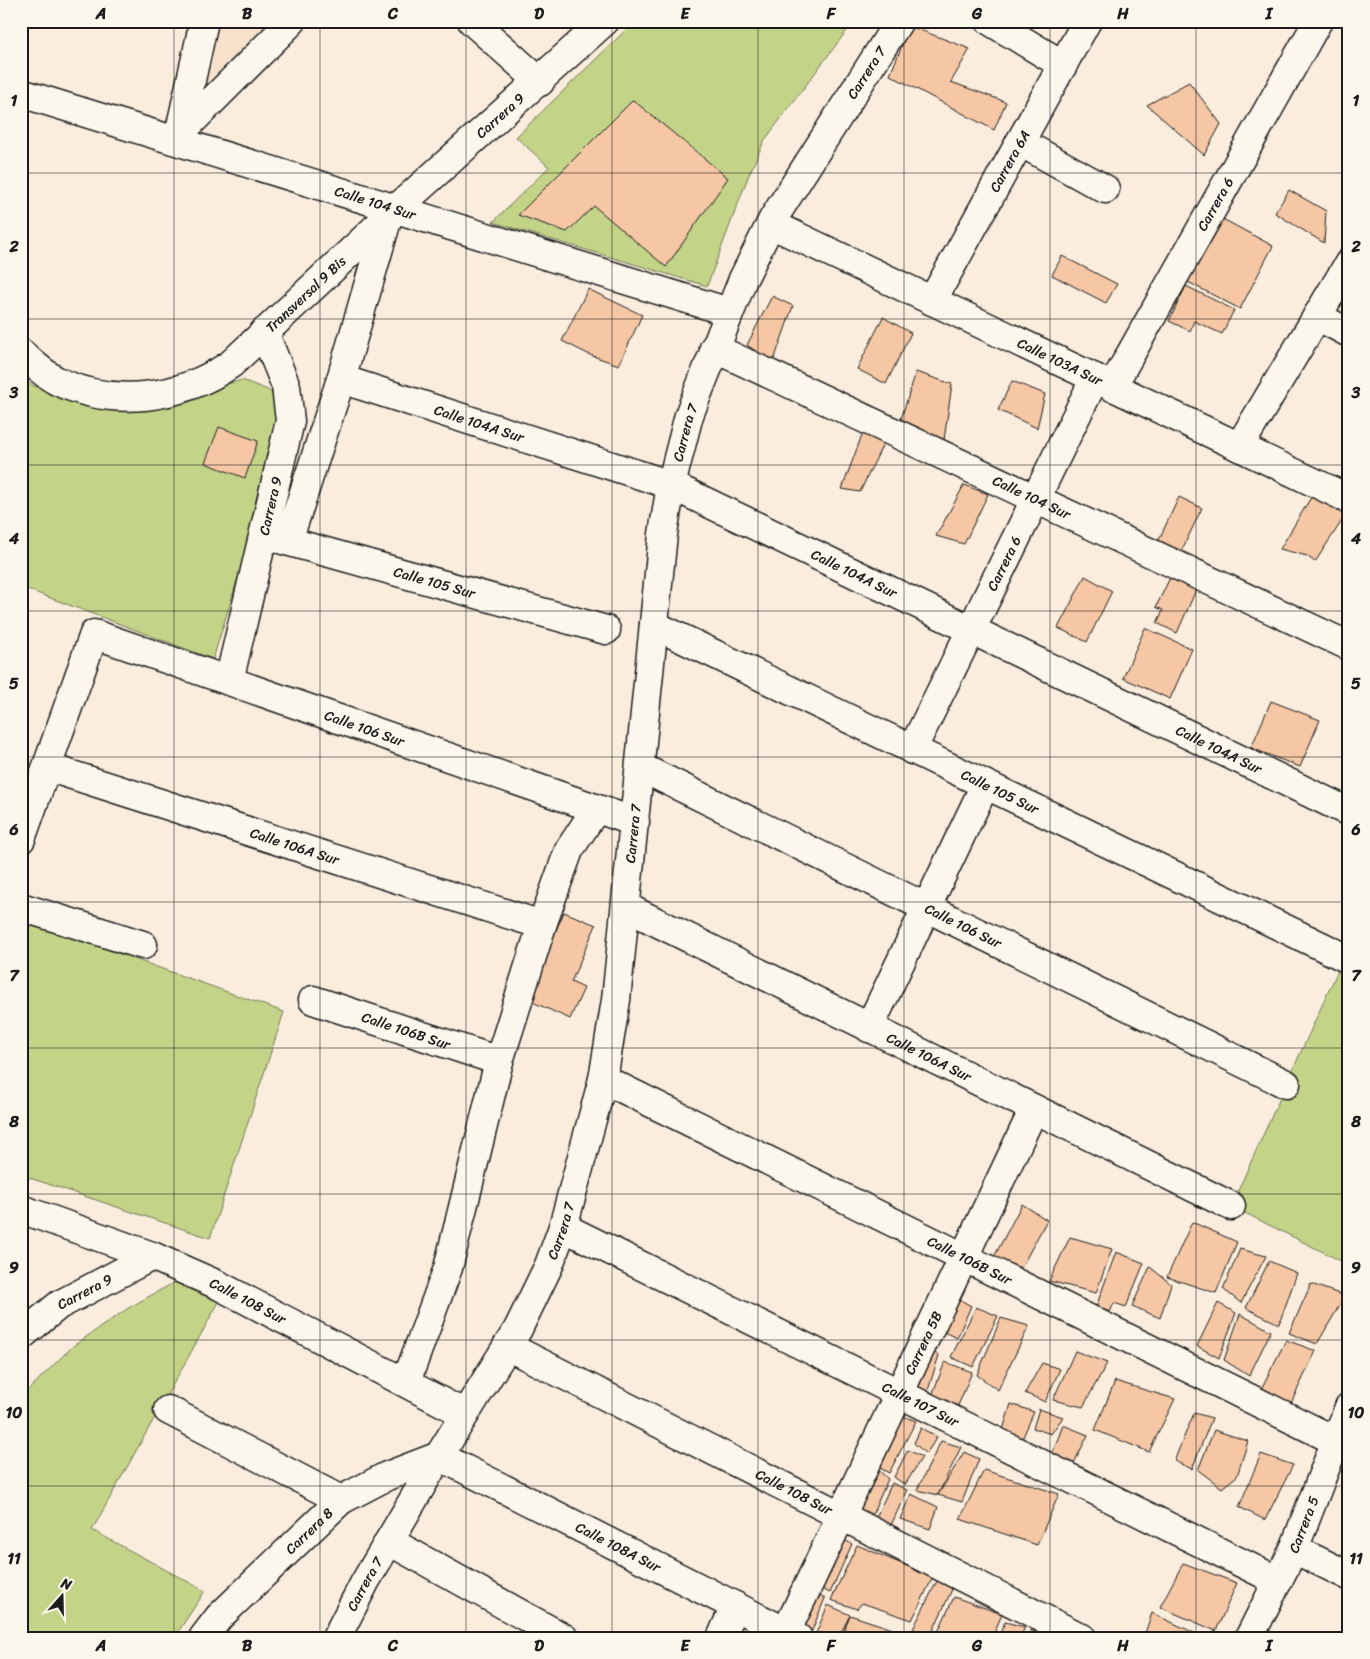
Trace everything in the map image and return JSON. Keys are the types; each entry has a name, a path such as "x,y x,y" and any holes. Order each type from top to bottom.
{"street":[{"path":"179,137 204,21"},
{"path":"179,137 292,21"},
{"path":"472,21 540,82"},
{"name":"Carrera 9","path":"229,681 276,538 341,379 392,213 540,82 605,21"},
{"name":"Carrera 7","path":"336,1638 439,1456 507,1346 549,1265 563,1228 603,1079 616,1000 670,485 688,415 743,278 771,224 899,21"},
{"path":"990,21 1063,65"},
{"name":"Carrera 6A","path":"932,301 1088,21"},
{"name":"Carrera 6","path":"912,750 1034,500 1318,21"},
{"name":"Calle 104 Sur","path":"21,93 179,137 392,213 729,312"},
{"path":"1020,142 1105,189"},
{"name":"Transversal 9 Bis","path":"21,353 56,380 79,388 118,396 148,397 170,393 212,377 231,364 392,213"},
{"name":"Calle 103A Sur","path":"771,224 1349,499"},
{"path":"1239,447 1349,263"},
{"path":"1317,316 1349,333"},
{"name":"Carrera 9","path":"264,332 286,386 290,421 276,538"},
{"name":"Calle 104 Sur","path":"714,348 1034,500 1349,646"},
{"name":"Calle 104A Sur","path":"341,379 670,485 1349,812"},
{"name":"Calle 105 Sur","path":"276,538 606,630"},
{"name":"Calle 105 Sur","path":"654,625 1344,958"},
{"name":"Calle 106 Sur","path":"47,766 94,634 635,822"},
{"path":"21,839 47,766"},
{"name":"Calle 106A Sur","path":"47,766 542,925"},
{"name":"Calle 106 Sur","path":"640,767 1286,1084"},
{"path":"869,1028 986,785"},
{"path":"406,1382 448,1268 498,1060 542,925 569,850 596,809"},
{"path":"21,907 143,946"},
{"name":"Calle 106A Sur","path":"626,907 1230,1206"},
{"name":"Calle 106B Sur","path":"313,1000 498,1060"},
{"name":"Calle 106B Sur","path":"603,1079 964,1256 1344,1428"},
{"name":"Carrera 5B","path":"792,1635 841,1516 1034,1109"},
{"name":"Calle 108 Sur","path":"21,1209 152,1256 218,1284 466,1414"},
{"name":"Calle 107 Sur","path":"563,1228 1278,1581"},
{"name":"Carrera 9","path":"21,1336 59,1304 152,1256"},
{"name":"Calle 108 Sur","path":"507,1346 1082,1638"},
{"path":"168,1410 341,1500"},
{"name":"Carrera 5","path":"1249,1638 1294,1549 1344,1428"},
{"name":"Carrera 8","path":"203,1638 219,1617 341,1500 387,1476 439,1456"},
{"name":"Calle 108A Sur","path":"439,1456 792,1635"},
{"path":"389,1542 564,1638"},
{"path":"1294,1549 1349,1576"},
{"path":"720,1638 735,1606"}],"shaded area":[{"path":"215,21 273,21 198,100"}],"green space":[{"path":"635,21 854,21 764,141 748,177 707,286 493,222 549,167 516,137"},
{"path":"21,376 32,385 82,404 169,405 201,396 219,386 242,380 268,390 280,399 280,441 213,659 21,587"},
{"path":"21,919 284,1012 210,1238 21,1175"},
{"path":"1344,957 1349,960 1349,1265 1231,1206"},
{"path":"175,1282 219,1302 92,1530 205,1591 174,1638 21,1638 21,1397 73,1346 130,1307"}],"building":[{"path":"910,26 970,49 951,82 1006,102 994,130 890,75"},
{"path":"1189,82 1221,124 1204,155 1147,105"},
{"path":"633,100 728,178 666,267 594,206 567,232 518,215"},
{"path":"1289,190 1326,211 1324,243 1275,213"},
{"path":"1221,218 1273,246 1240,309 1188,282"},
{"path":"1062,256 1117,284 1106,303 1052,275"},
{"path":"1186,286 1234,310 1222,334 1194,321 1190,331 1169,321"},
{"path":"588,289 642,315 619,365 590,355 562,341"},
{"path":"772,296 793,306 773,363 747,345"},
{"path":"883,317 911,333 886,384 857,369"},
{"path":"916,372 952,384 943,447 900,422"},
{"path":"1012,381 1045,394 1037,428 998,410"},
{"path":"219,427 258,441 245,478 205,463"},
{"path":"863,432 884,442 860,492 842,489"},
{"path":"964,485 988,494 964,544 936,536"},
{"path":"1313,494 1345,516 1315,562 1307,556 1280,549"},
{"path":"1179,497 1202,508 1178,558 1155,548"},
{"path":"1174,569 1200,581 1177,633 1157,623 1163,610 1156,607"},
{"path":"1085,576 1112,591 1087,642 1058,628"},
{"path":"1145,628 1192,649 1170,699 1123,678"},
{"path":"1271,701 1320,720 1300,767 1251,748"},
{"path":"564,912 596,925 571,982 584,988 570,1019 526,999"},
{"path":"1022,1204 1047,1220 1021,1268 994,1257"},
{"path":"1192,1222 1237,1242 1216,1293 1167,1277"},
{"path":"1070,1237 1112,1249 1096,1293 1049,1281"},
{"path":"1240,1249 1266,1256 1241,1303 1223,1289"},
{"path":"1116,1252 1144,1263 1126,1307 1114,1303 1110,1312 1096,1307"},
{"path":"1269,1261 1297,1273 1279,1324 1246,1308"},
{"path":"1150,1267 1171,1284 1160,1318 1132,1306"},
{"path":"1311,1284 1345,1296 1317,1344 1289,1333"},
{"path":"952,1295 971,1306 957,1338 937,1329"},
{"path":"1218,1303 1236,1313 1219,1358 1197,1346"},
{"path":"976,1307 998,1316 973,1367 951,1357"},
{"path":"1240,1314 1271,1331 1249,1376 1224,1360"},
{"path":"1001,1318 1029,1326 998,1390 977,1375"},
{"path":"1286,1340 1316,1351 1290,1405 1260,1391"},
{"path":"926,1350 939,1355 925,1400 906,1390"},
{"path":"1075,1351 1107,1363 1083,1407 1053,1400"},
{"path":"945,1362 972,1372 957,1408 932,1395"},
{"path":"1042,1363 1060,1369 1045,1402 1025,1393"},
{"path":"1115,1381 1175,1399 1149,1452 1095,1430"},
{"path":"1011,1404 1034,1412 1019,1446 1000,1439"},
{"path":"1039,1409 1063,1417 1051,1434 1033,1428"},
{"path":"1194,1413 1212,1418 1192,1469 1174,1461"},
{"path":"897,1414 916,1421 889,1473 871,1463"},
{"path":"1063,1425 1088,1435 1071,1469 1050,1460"},
{"path":"921,1428 937,1437 926,1454 914,1443"},
{"path":"1214,1430 1248,1441 1237,1476 1222,1488 1198,1470"},
{"path":"941,1441 961,1447 938,1495 917,1490"},
{"path":"908,1450 922,1457 905,1485 894,1477"},
{"path":"964,1452 979,1459 962,1502 938,1495"},
{"path":"1261,1454 1293,1465 1265,1520 1239,1507"},
{"path":"871,1463 888,1479 869,1522 848,1514"},
{"path":"984,1470 1059,1494 1037,1545 960,1519"},
{"path":"892,1483 907,1490 888,1532 872,1526"},
{"path":"911,1494 938,1507 930,1529 900,1519"},
{"path":"838,1537 852,1544 830,1593 814,1585"},
{"path":"857,1545 933,1577 912,1620 862,1603 857,1609 831,1600"},
{"path":"1183,1563 1237,1583 1216,1631 1160,1607"},
{"path":"938,1579 954,1585 930,1637 913,1629"},
{"path":"812,1591 825,1598 809,1638 794,1629"},
{"path":"954,1597 1002,1614 992,1638 935,1638"},
{"path":"828,1605 850,1615 838,1638 814,1638"},
{"path":"1152,1613 1205,1638 1154,1638 1145,1633"},
{"path":"850,1615 902,1632 900,1638 841,1638"},
{"path":"1005,1622 1025,1627 1020,1638 998,1638"},
{"path":"1031,1630 1046,1638 1027,1638"}]}
